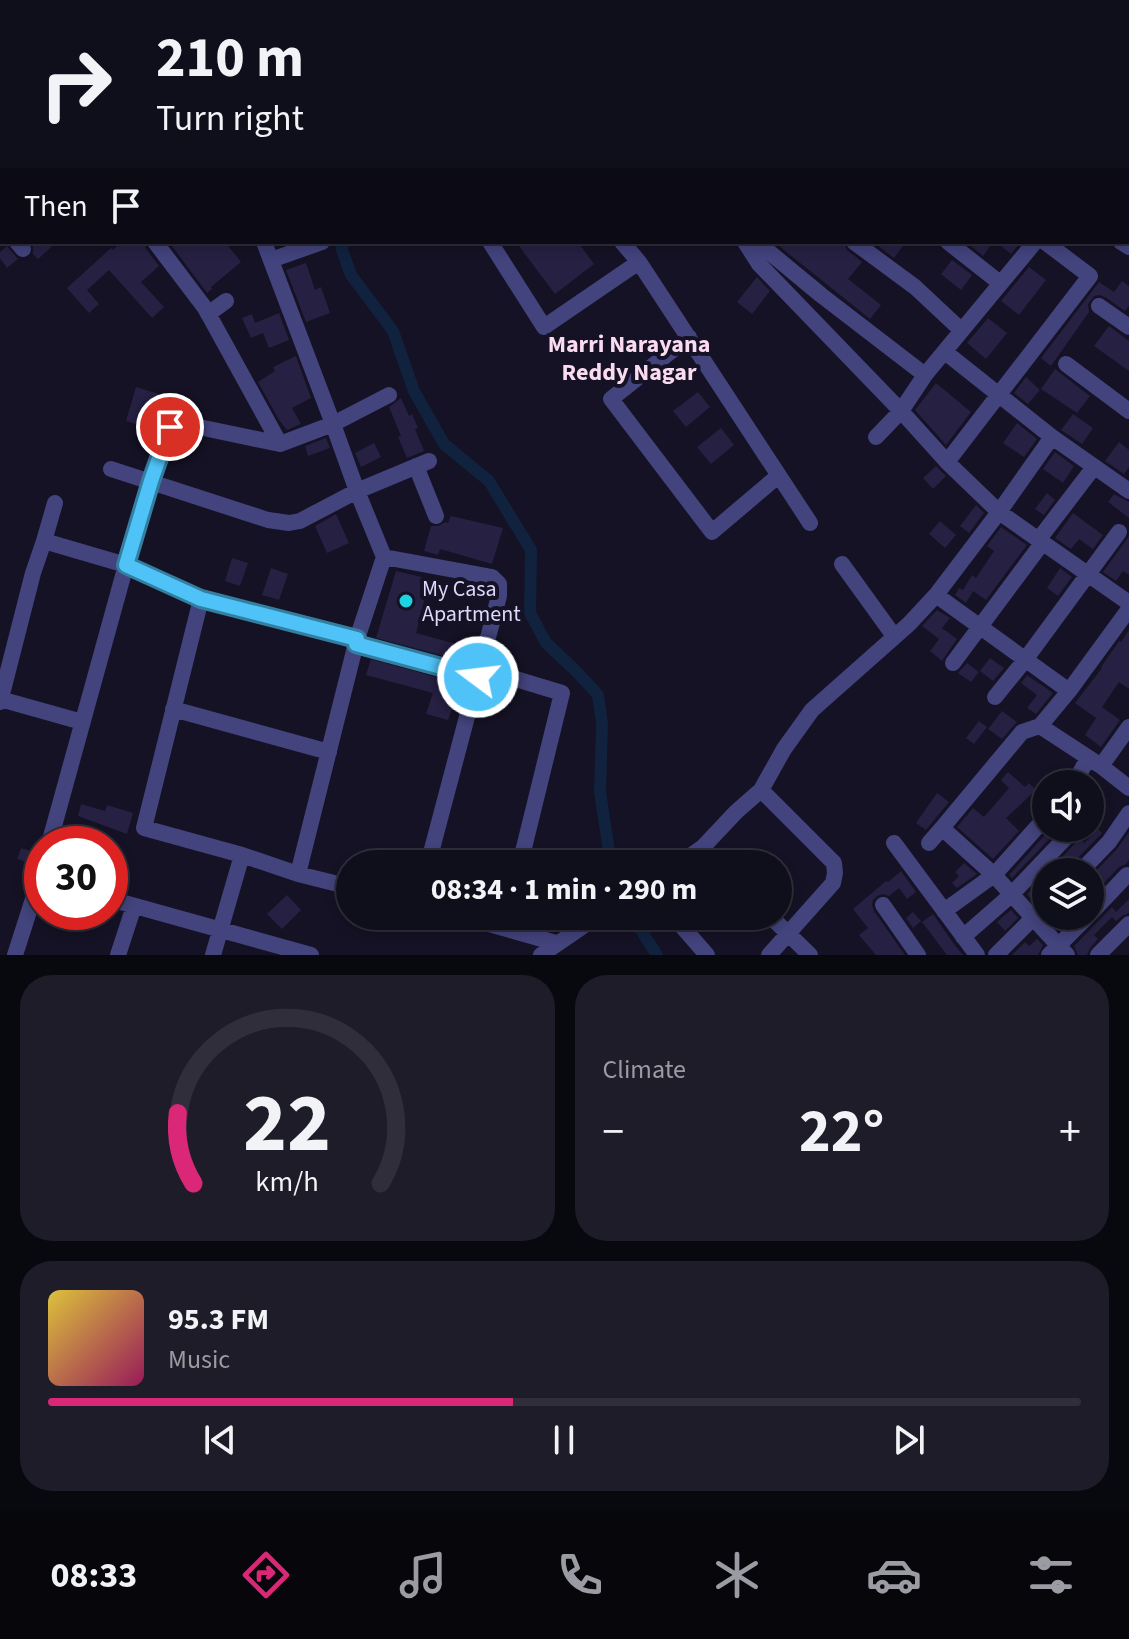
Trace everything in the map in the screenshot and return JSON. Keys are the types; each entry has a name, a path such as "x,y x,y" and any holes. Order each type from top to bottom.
{"street":[{"path":"156,244 208,314 280,444"},
{"path":"265,244 384,557 357,642 298,874"},
{"path":"271,260 316,244"},
{"path":"491,244 544,327 639,262"},
{"path":"624,244 639,262 810,523"},
{"path":"746,244 759,264 947,462 999,512 1088,573 1129,606 1069,691 1040,726 1022,732 929,843"},
{"path":"759,244 925,375"},
{"path":"857,244 915,287 961,330"},
{"path":"951,244 1000,283"},
{"path":"876,437 901,411 925,375 1033,244"},
{"path":"947,462 1090,276 1048,244"},
{"path":"208,314 226,301"},
{"path":"1099,306 1129,327"},
{"path":"689,337 611,399 712,532 778,476"},
{"path":"945,352 1052,437 1128,489"},
{"path":"1066,364 1129,411"},
{"path":"54,826 167,430 180,423 280,444 333,424 389,395"},
{"path":"699,850 761,790 784,749 812,710 909,624 936,595 1052,437"},
{"path":"111,469 268,520 289,523 300,521 357,491 422,464 436,516"},
{"path":"953,663 1094,467"},
{"path":"55,503 0,700 82,722"},
{"path":"995,697 1119,532"},
{"path":"44,541 126,565 201,599 562,693 523,850"},
{"path":"384,557 492,577 499,584 499,596 432,850"},
{"path":"842,564 894,636"},
{"path":"936,595 1069,691"},
{"path":"201,599 144,828 336,884"},
{"path":"173,709 329,752"},
{"path":"1040,726 1129,788"},
{"path":"1087,770 1129,727"},
{"path":"761,790 834,863 835,873 833,883 769,955"},
{"path":"1094,858 1129,813"},
{"path":"942,828 994,875 1032,917"},
{"path":"944,911 994,875 1032,833"},
{"path":"963,937 1011,895 1062,842"},
{"path":"894,843 977,955"},
{"path":"703,847 706,850"},
{"path":"213,955 242,855"},
{"path":"1104,899 1127,875"},
{"path":"128,904 311,955"},
{"path":"883,905 918,955"},
{"path":"118,955 134,906"},
{"path":"996,955 1032,919"},
{"path":"1098,955 1129,924"},
{"path":"15,955 24,928"},
{"path":"524,930 556,943"},
{"path":"541,955 576,930"},
{"path":"685,930 707,955"},
{"path":"785,930 810,955"},
{"path":"1042,930 1058,952 1076,930"}],"building":[{"path":"55,244 38,259 33,254 33,246"},
{"path":"119,244 145,244 159,266 141,282 164,307 152,318 109,270 87,290 99,304 89,313 67,288 111,248 113,250"},
{"path":"170,244 227,244 241,262 207,293"},
{"path":"518,244 579,244 594,264 555,294"},
{"path":"776,244 844,244 862,262 848,279 881,305 870,319"},
{"path":"876,244 904,244 894,258"},
{"path":"968,244 992,244 983,256"},
{"path":"998,244 1019,244 1011,254"},
{"path":"7,246 18,259 7,268 0,258 0,252"},
{"path":"952,260 972,275 961,290 941,274"},
{"path":"306,263 315,290 321,287 330,313 306,322 286,270"},
{"path":"1029,267 1046,280 1019,315 1001,301"},
{"path":"757,277 770,291 752,314 737,302"},
{"path":"1122,281 1129,286 1129,306 1125,311 1105,297 1094,296 1088,304 1089,312 1051,366 1041,358 1099,282 1114,292"},
{"path":"279,313 289,340 269,348 263,333 251,338 242,318 252,314 255,323"},
{"path":"988,318 1007,333 986,359 967,343"},
{"path":"1109,326 1129,341 1129,371 1094,346"},
{"path":"296,356 311,398 292,408 301,424 287,430 258,382 275,371 273,367"},
{"path":"1055,369 1090,396 1077,413 1041,389"},
{"path":"1026,377 1040,390 1028,404 1014,393"},
{"path":"936,383 971,412 946,445 915,410"},
{"path":"136,387 159,394 149,428 126,421"},
{"path":"698,392 710,407 686,427 673,411"},
{"path":"401,398 409,416 412,414 424,451 407,458 389,407"},
{"path":"1073,414 1093,428 1082,444 1061,430"},
{"path":"1017,423 1037,439 1024,457 1003,443"},
{"path":"721,428 734,445 711,464 697,447"},
{"path":"326,438 330,448 308,456 305,446"},
{"path":"1119,442 1129,450 1129,467 1124,474 1105,461"},
{"path":"374,443 381,457 361,467 355,453"},
{"path":"1055,452 1074,466 1063,483 1043,469"},
{"path":"936,466 946,476 933,489 923,478"},
{"path":"1047,493 1055,500 1044,515 1035,509"},
{"path":"1114,494 1129,502 1129,518 1108,502"},
{"path":"976,505 984,513 969,533 960,526"},
{"path":"1073,513 1103,535 1093,549 1079,539 1071,549 1055,538"},
{"path":"336,514 349,543 327,553 315,526"},
{"path":"451,516 503,528 492,564 440,549 438,555 424,551 431,526 448,523"},
{"path":"940,521 956,535 945,548 929,534"},
{"path":"1001,527 1027,545 986,600 973,591 966,603 955,595 959,588 963,590 972,575 976,578 994,551 987,546"},
{"path":"1129,536 1129,575 1123,571 1116,581 1103,572"},
{"path":"232,558 248,563 240,586 225,581"},
{"path":"271,568 288,574 279,600 262,595"},
{"path":"1060,568 1072,577 1058,596 1047,588"},
{"path":"396,571 430,579 416,633 471,648 467,662 376,638"},
{"path":"937,610 950,618 942,628 957,639 942,661 930,651 939,639 922,626"},
{"path":"1129,630 1129,689 1119,682 1102,707 1120,720 1101,747 1085,735 1096,718 1075,703"},
{"path":"990,658 1004,668 993,681 980,671"},
{"path":"371,659 461,684 448,720 426,714 433,693 366,675"},
{"path":"967,663 979,672 971,682 958,673"},
{"path":"1027,675 1053,693 1036,714 1027,708 1037,695 1021,683"},
{"path":"1002,711 1017,722 1002,739 988,729"},
{"path":"979,721 987,727 974,744 966,738"},
{"path":"1008,772 1025,787 1029,783 1032,794 1006,818 1019,831 993,859 957,827 973,808 984,817 1009,788 1001,780"},
{"path":"937,793 949,802 926,830 916,823"},
{"path":"81,804 105,811 107,805 133,813 128,830 128,826 105,826 78,816"},
{"path":"1129,832 1129,860 1104,883 1104,862"},
{"path":"1038,842 1047,842 1012,878 1009,875"},
{"path":"1076,842 1093,842 1078,858 1061,858"},
{"path":"21,848 24,849 24,861 17,859"},
{"path":"964,863 977,874 957,888 952,883 959,876 955,872"},
{"path":"901,871 916,892 907,899 899,888 889,896 877,896 872,905 905,955 876,955 859,935 868,928 853,909"},
{"path":"287,895 301,910 282,929 267,914"},
{"path":"1129,899 1129,913 1116,921 1112,917 1104,925 1104,915 1112,907 1116,912"},
{"path":"1011,910 1018,918 1005,931 997,922"},
{"path":"913,912 921,921 913,928 906,918"},
{"path":"933,914 963,955 947,955 922,922"},
{"path":"1090,930 1099,930 1094,935 1098,939 1087,955 1078,955 1074,946"},
{"path":"1037,939 1043,945 1038,955 1012,955 1025,942 1029,946"}],"waterway":[{"path":"343,244 351,275 393,331 414,391 444,444 489,481 531,550 530,613 546,643 598,695 602,724 600,792 609,850"},
{"path":"641,930 657,955"}],"place":[{"name":"My Casa Apartment","path":"406,601"}],"district":[{"name":"Marri Narayana Reddy Nagar","path":"629,358"}],"route":[{"path":"170,427 126,565 201,599 357,639 356,644 478,677"}]}
